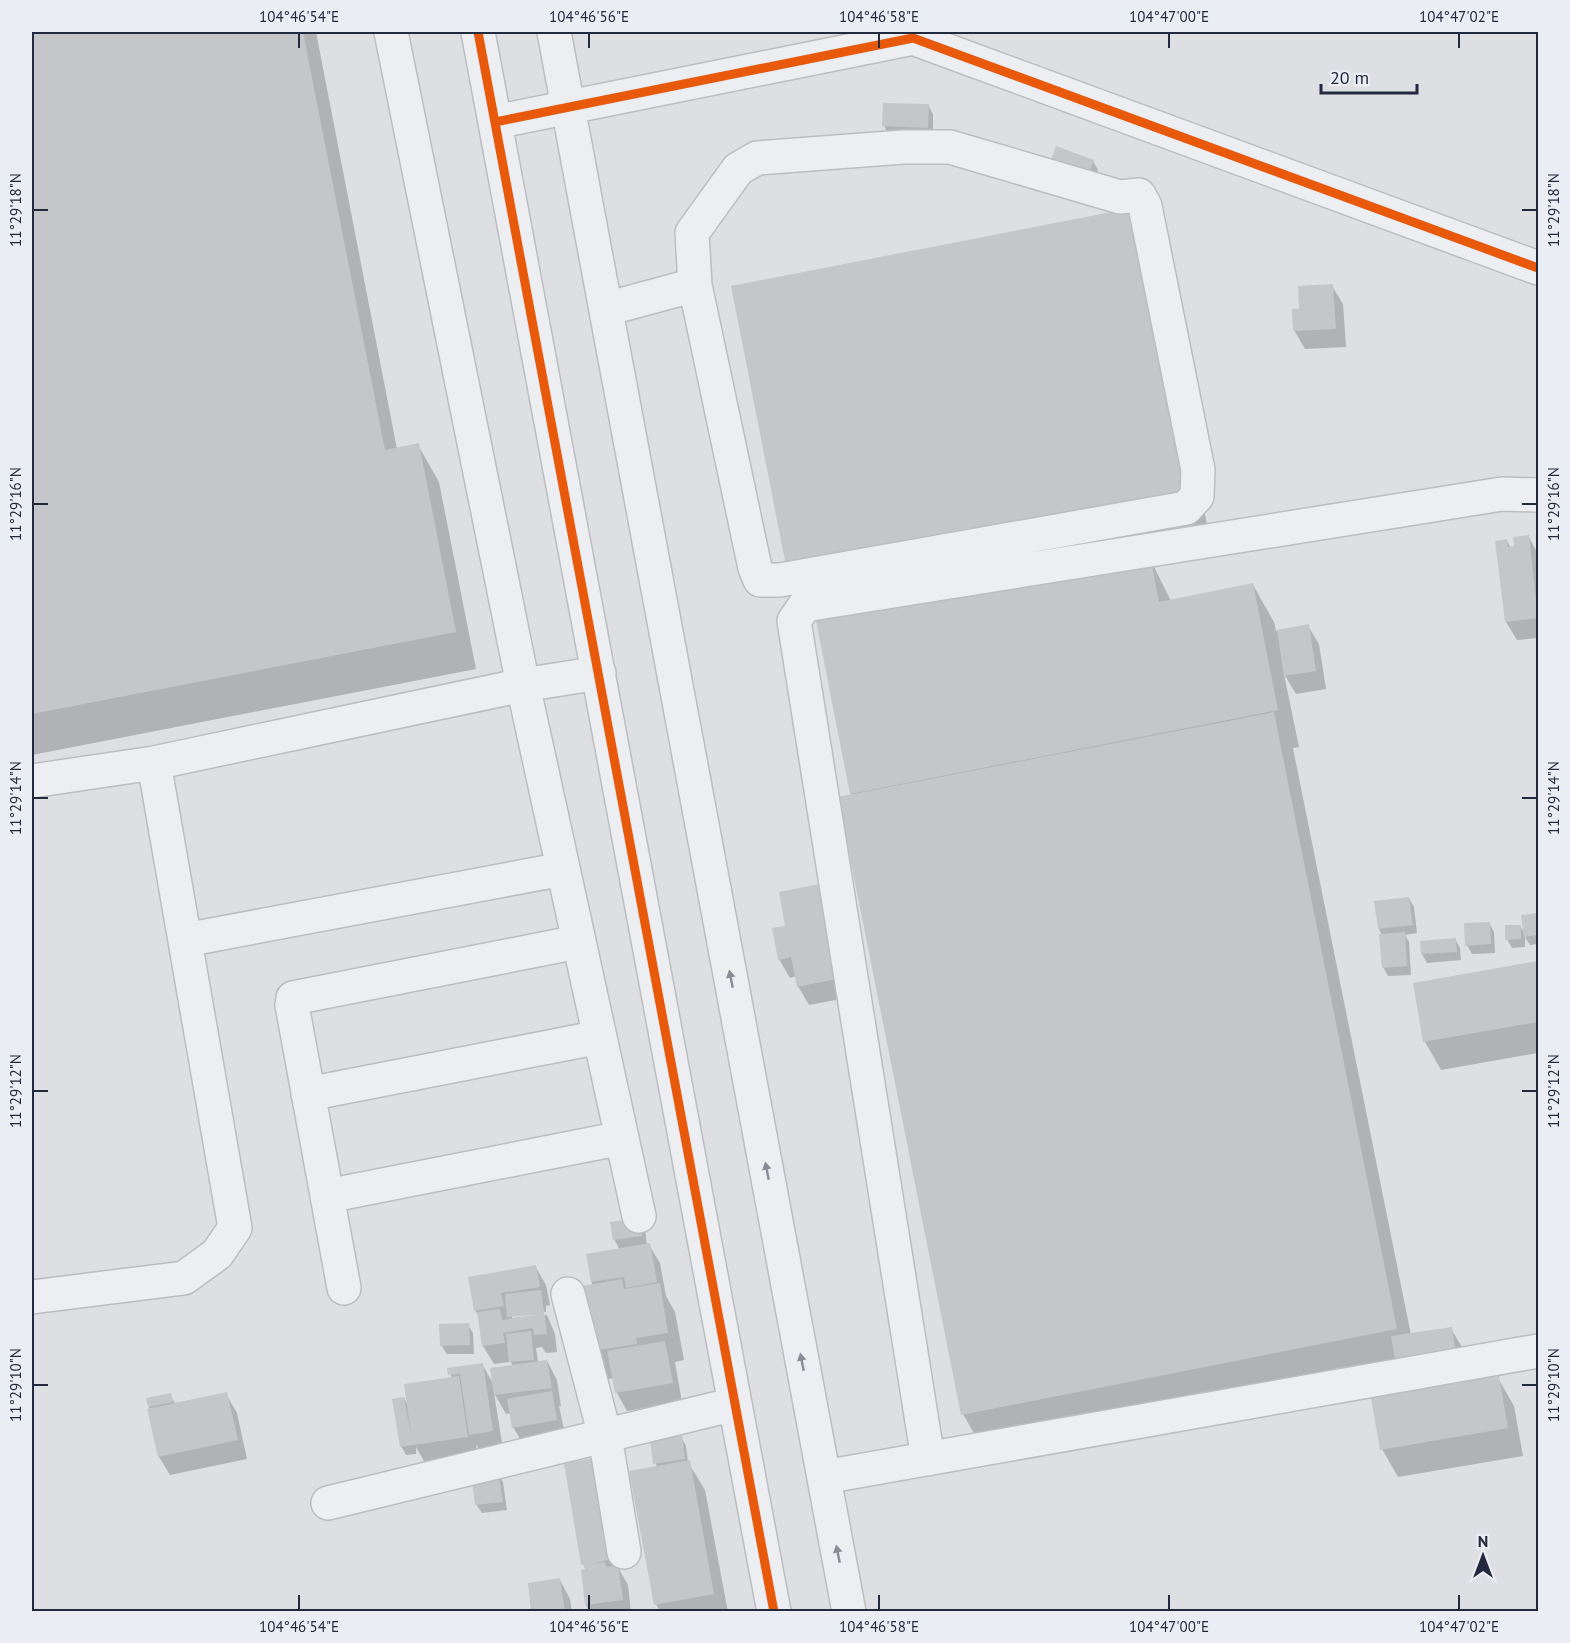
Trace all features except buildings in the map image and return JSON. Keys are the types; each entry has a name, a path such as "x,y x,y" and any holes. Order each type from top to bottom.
{"street":[{"path":"391,32 524,685 639,1216"},
{"path":"478,32 774,1611"},
{"path":"554,32 849,1611"},
{"path":"495,122 912,35 1539,268"},
{"path":"903,147 950,147 1120,197 1138,195 1145,206 1197,470 1197,496 1186,508 791,578 760,580 754,568 695,285 693,233 738,169 757,158 903,147"},
{"path":"606,309 695,285"},
{"path":"928,1460 794,621 805,605 1502,494 1539,495"},
{"path":"32,781 154,763 524,685 599,673"},
{"path":"32,1297 184,1278 217,1254 236,1228 154,763"},
{"path":"185,939 563,869"},
{"path":"345,1288 292,1005 293,998 578,942"},
{"path":"309,1095 600,1037"},
{"path":"327,1196 622,1138"},
{"path":"568,1294 605,1436 624,1551"},
{"path":"824,1478 1539,1351"},
{"path":"328,1503 735,1404"}],"cycle path":[{"path":"478,32 774,1612"},
{"path":"495,122 913,38 1538,268"}]}
